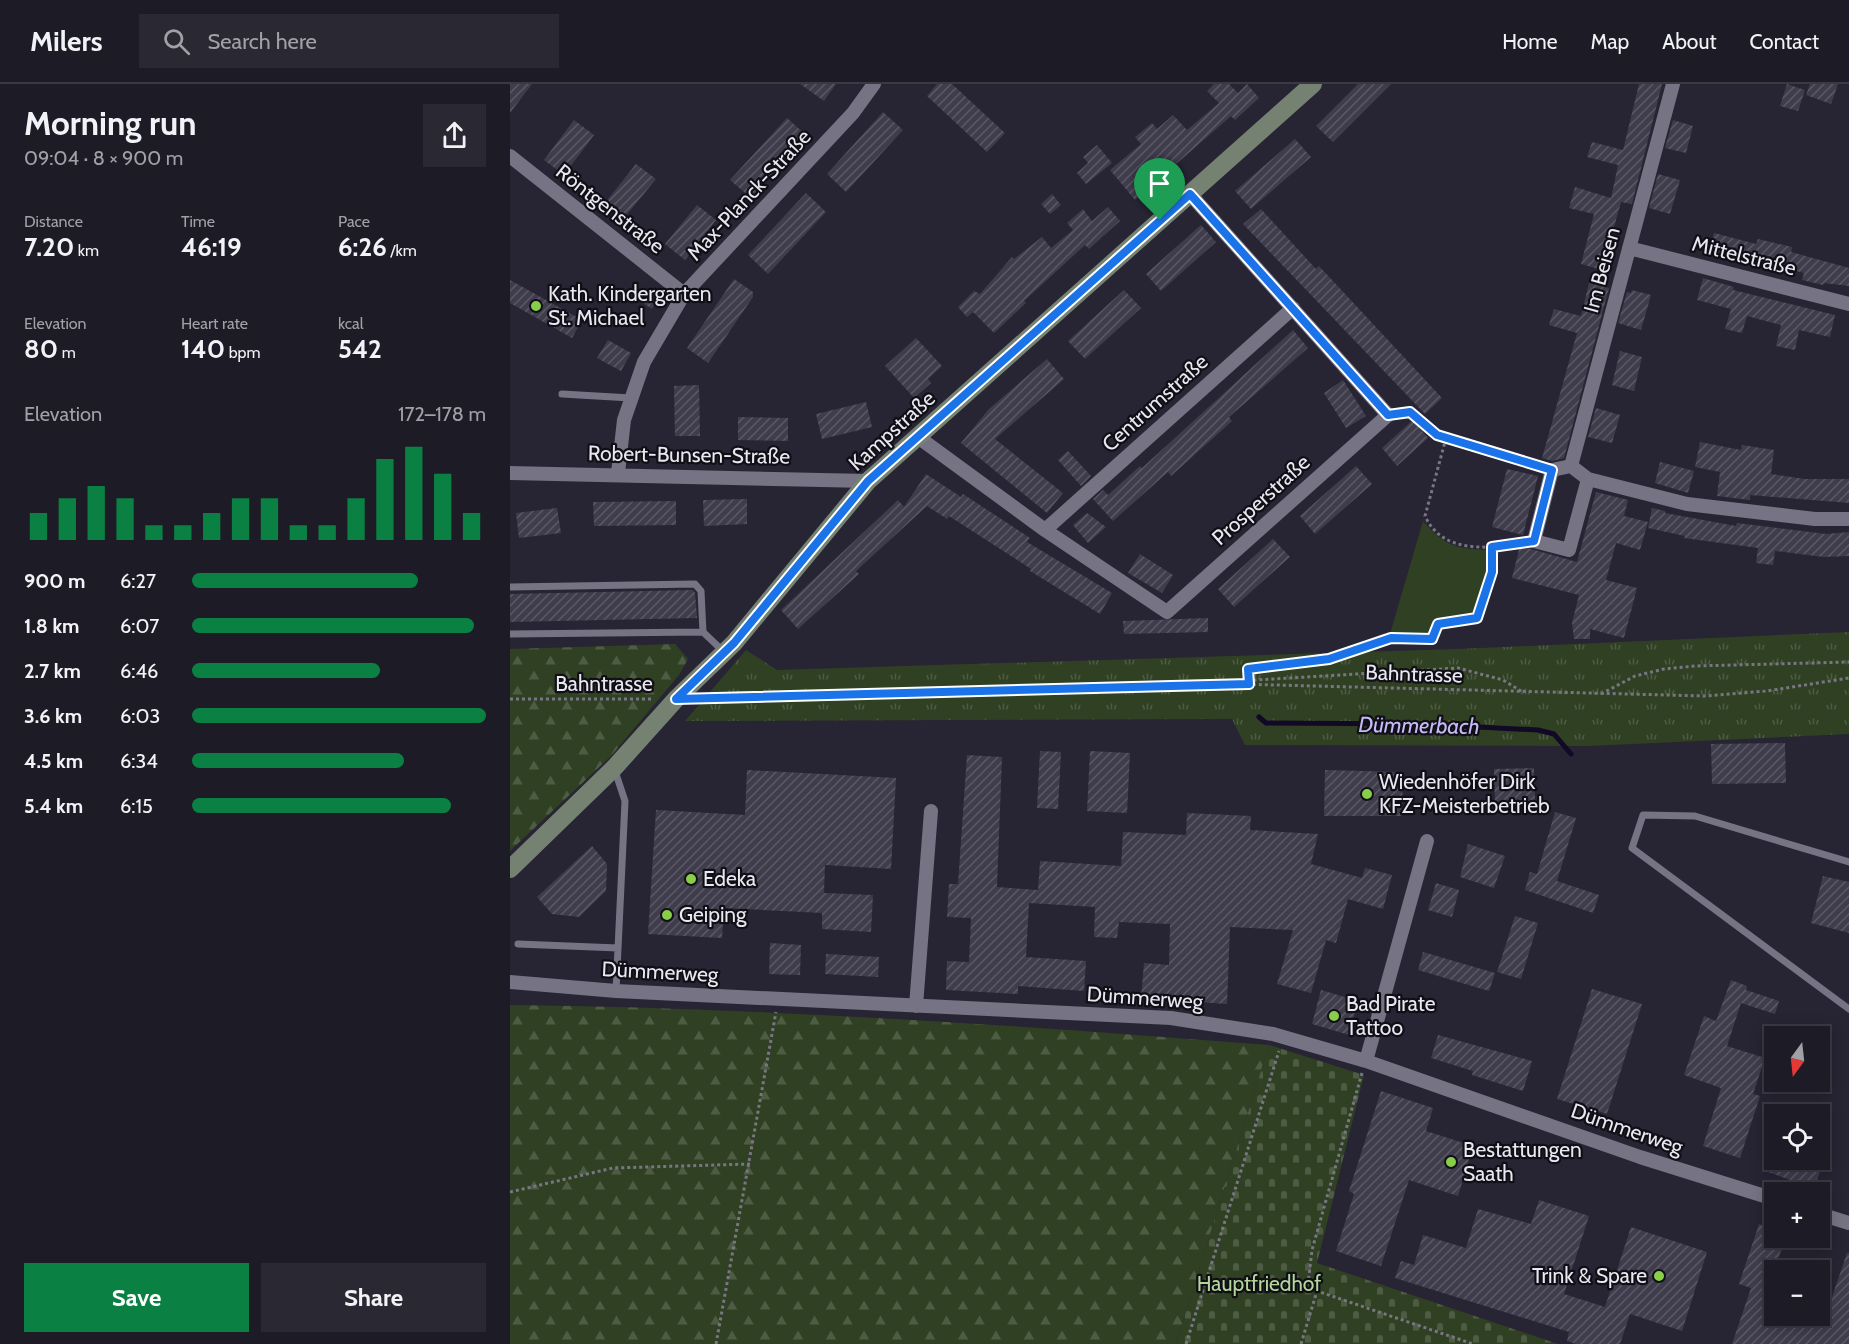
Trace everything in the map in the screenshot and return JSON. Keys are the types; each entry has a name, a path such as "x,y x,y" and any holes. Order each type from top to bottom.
{"street":[{"name":"Max-Planck-Straße","path":"618,473 624,420 644,362 684,294 853,113 874,84"},
{"name":"Kampstraße","path":"510,869 614,768 676,699 724,652 868,481 1312,84"},
{"name":"Im Beisen","path":"1571,466 1673,84"},
{"name":"Röntgenstraße","path":"510,156 684,294"},
{"path":"1190,194 1388,415"},
{"name":"Mittelstraße","path":"1629,248 1849,304"},
{"name":"Centrumstraße","path":"1045,530 1293,308"},
{"name":"Prosperstraße","path":"918,437 1045,530 1167,612 1388,415"},
{"path":"1588,479 1569,550 1534,541 1552,470 1571,466 1588,479 1687,504 1815,519 1849,519"},
{"name":"Robert-Bunsen-Straße","path":"510,473 618,473 868,481"},
{"path":"916,1006 931,811"},
{"path":"1365,1061 1427,840"},
{"name":"Dümmerweg","path":"510,982 616,991 779,1000 1171,1018 1284,1036 1365,1061 1640,1156 1764,1196"},
{"path":"1830,1216 1848,1220"}],"lane":[{"path":"562,394 631,398"},
{"path":"510,587 695,584 701,591 703,632 724,652"},
{"path":"510,634 703,632"},
{"path":"614,768 625,801 616,991"},
{"path":"1849,862 1695,816 1643,815 1632,848 1849,1009"},
{"path":"518,944 618,948"}],"path":[{"path":"1388,415 1410,412 1437,435 1552,470"},
{"path":"1446,438 1425,516 1429,525 1443,539 1467,548 1534,541"},
{"path":"1492,547 1492,572 1477,618 1438,624 1432,639 1391,638 1329,659 1248,669 1249,684 1256,681 1458,668 1503,680 1523,692"},
{"path":"1600,694 1635,676 1664,669 1695,666 1849,662"},
{"name":"Bahntrasse","path":"510,699 676,699 1249,684 1706,696 1767,691 1849,678"},
{"path":"716,1344 779,1000"},
{"path":"1186,1344 1284,1036"},
{"path":"1365,1061 1312,1250 1308,1284 1317,1291 1473,1344"},
{"path":"510,1192 613,1167 750,1164"},
{"path":"1301,1344 1317,1291"}],"green space":[{"path":"1423,521 1445,541 1468,549 1489,550 1489,571 1473,616 1435,622 1431,635 1390,634"},
{"path":"1849,632 1849,734 1588,746 1245,745 1232,719 685,721 746,650 777,670 1458,649"},
{"path":"675,644 688,659 679,675 611,756 510,851 510,649"},
{"path":"510,1005 700,1010 890,1019 1269,1045 1176,1344 510,1344"},
{"name":"Hauptfriedhof","path":"1269,1045 1364,1075 1317,1263 1558,1344 1176,1344"}],"building":[{"path":"510,84 532,84 510,113"},
{"path":"800,84 836,84 824,101"},
{"path":"937,84 952,84 1005,133 987,152 927,96"},
{"path":"1214,84 1229,84 1238,93 1247,84 1259,98 1235,120 1231,116 1135,200 1110,170 1141,144 1135,137 1152,123 1157,129 1173,115 1187,130 1219,103 1207,91"},
{"path":"1358,84 1391,84 1333,142 1316,126"},
{"path":"1639,84 1662,84 1632,204 1621,202 1602,270 1581,264 1594,214 1569,208 1575,187 1611,198 1618,165 1587,157 1592,142 1623,150"},
{"path":"1787,84 1805,90 1798,111 1780,106"},
{"path":"1810,84 1838,84 1831,104 1806,95"},
{"path":"883,112 903,130 846,192 827,174"},
{"path":"787,118 807,136 751,198 730,180"},
{"path":"574,120 594,135 564,175 544,160"},
{"path":"1673,120 1693,126 1686,153 1665,148"},
{"path":"1295,139 1311,157 1251,209 1235,191"},
{"path":"1097,145 1112,163 1086,184 1077,173 1088,163 1083,157"},
{"path":"636,164 656,179 624,218 605,203"},
{"path":"1658,174 1680,180 1670,214 1649,208"},
{"path":"806,193 826,212 768,274 748,255"},
{"path":"1052,194 1061,205 1050,214 1041,204"},
{"path":"697,205 716,220 685,260 665,244"},
{"path":"1108,207 1120,221 1089,249 1085,245 1024,301 1026,303 994,333 973,312 967,317 958,307 974,291 980,294 1012,257 1014,259 1042,237 1051,248 1073,230 1067,223 1083,209 1092,221"},
{"path":"1261,209 1316,269 1319,266 1442,398 1425,414 1243,224"},
{"path":"1201,225 1216,242 1161,291 1146,274"},
{"path":"1714,233 1756,244 1758,239 1792,247 1791,252 1849,268 1849,286 1824,283 1823,285 1802,280 1804,273 1739,257 1738,260 1709,253"},
{"path":"1703,278 1734,287 1733,290 1835,315 1830,337 1799,330 1795,350 1776,346 1781,325 1747,316 1742,333 1725,329 1731,309 1697,300"},
{"path":"734,279 753,292 753,297 708,363 687,348"},
{"name":"Kath. Kindergarten St. Michael","path":"510,280 582,320 572,338 510,303"},
{"path":"1589,283 1609,288 1564,458 1552,461 1542,458 1577,333 1549,325 1554,309 1581,316"},
{"path":"647,289 660,297 652,309 639,301"},
{"path":"1124,290 1141,308 1085,359 1068,341"},
{"path":"1632,290 1651,295 1641,330 1618,323 1627,292 1631,293"},
{"path":"1293,330 1308,348 1229,417 1232,421 1171,476 1168,472 1113,521 1093,499 1103,490 1108,495 1140,466 1142,468"},
{"path":"916,338 942,366 928,379 931,383 914,398 885,366"},
{"path":"608,340 631,353 621,371 597,358"},
{"path":"1620,351 1642,357 1634,391 1612,385"},
{"path":"1047,359 1064,379 995,439 1063,493 1047,513 961,443 989,409"},
{"path":"1343,380 1366,416 1346,428 1324,393"},
{"path":"699,385 700,436 675,436 674,386"},
{"path":"866,402 872,427 822,439 816,414"},
{"path":"1596,408 1620,415 1612,443 1588,437"},
{"path":"738,417 788,418 788,441 738,440"},
{"path":"1413,420 1428,438 1397,466 1382,448"},
{"path":"1700,442 1741,450 1742,445 1774,450 1771,474 1805,479 1849,479 1849,503 1750,495 1750,500 1717,496 1720,472 1695,467"},
{"path":"1068,451 1091,476 1081,486 1058,460"},
{"path":"1660,462 1694,471 1688,493 1655,483"},
{"path":"1356,466 1372,484 1315,534 1300,516"},
{"path":"1507,469 1538,476 1523,535 1492,527"},
{"path":"926,474 961,497 963,494 1030,538 1027,542 1112,593 1100,614 1030,571 1031,569 949,516 947,519 927,506 856,571 859,574 798,629 781,610 898,500 904,507"},
{"path":"1596,492 1628,500 1624,516 1648,522 1640,550 1616,543 1606,580 1637,588 1624,638 1590,629 1590,639 1574,639 1572,623 1579,595 1512,578 1520,546 1577,562"},
{"path":"747,499 747,524 704,526 703,500"},
{"path":"676,501 676,525 594,526 593,502"},
{"path":"557,508 561,533 519,538 516,513"},
{"path":"1652,508 1665,511 1665,513 1736,526 1737,523 1826,534 1849,532 1849,556 1824,557 1775,551 1773,565 1756,563 1758,548 1684,538 1685,536 1648,528"},
{"path":"1087,513 1106,527 1088,543 1073,525"},
{"path":"1273,539 1290,557 1234,607 1218,589"},
{"path":"1140,554 1173,575 1162,593 1128,573"},
{"path":"693,590 697,618 510,622 510,594"},
{"path":"1208,618 1208,632 1124,634 1123,621"},
{"path":"1785,743 1786,783 1712,784 1711,744"},
{"path":"1040,751 1061,752 1058,809 1037,808"},
{"path":"1090,751 1130,753 1127,813 1087,811"},
{"path":"967,755 1002,757 997,887 1038,890 1040,861 1121,866 1123,832 1186,835 1187,813 1251,816 1250,830 1318,834 1311,864 1362,878 1365,868 1392,875 1383,909 1348,899 1336,943 1326,940 1311,993 1277,984 1293,930 1230,927 1227,1004 1141,998 1144,963 1169,965 1170,924 1119,922 1117,938 1094,937 1095,907 1029,903 1026,957 1086,961 1084,991 1018,986 1018,994 946,990 947,961 969,962 971,918 947,917 949,884 958,884"},
{"path":"1534,768 1535,801 1495,802 1494,769"},
{"path":"747,770 896,778 891,869 825,865 824,893 873,895 871,932 822,929 822,913 724,908 722,938 648,934 656,810 745,815"},
{"path":"1325,770 1403,772 1402,816 1324,816"},
{"path":"1555,812 1576,818 1557,881 1599,895 1593,913 1525,890 1530,872 1537,874"},
{"path":"1468,844 1505,856 1494,888 1460,877"},
{"path":"592,846 607,864 606,891 579,917 552,914 537,897"},
{"path":"1823,876 1849,882 1849,933 1811,923"},
{"path":"1436,883 1459,890 1452,917 1428,910"},
{"path":"1515,916 1538,923 1521,979 1497,972"},
{"path":"770,943 801,945 800,975 769,974"},
{"path":"1423,952 1495,973 1489,991 1418,970"},
{"path":"826,954 879,957 878,977 825,974"},
{"path":"1731,980 1747,986 1746,990 1779,1001 1775,1014 1741,1003 1727,1046 1764,1058 1753,1094 1760,1096 1740,1158 1703,1146 1721,1088 1684,1075 1704,1016 1716,1021"},
{"path":"1592,989 1642,1004 1607,1114 1557,1099"},
{"path":"1321,990 1358,1001 1349,1035 1312,1024"},
{"path":"1438,1035 1532,1061 1523,1091 1472,1075 1473,1071 1431,1058"},
{"path":"1381,1091 1433,1108 1426,1131 1473,1146 1458,1196 1409,1180 1381,1266 1336,1251 1354,1194 1349,1191"},
{"path":"1764,1167 1764,1170 1821,1170 1816,1182 1795,1182 1763,1170"},
{"path":"1539,1200 1589,1216 1564,1294 1605,1307 1631,1227 1707,1252 1682,1331 1630,1314 1620,1344 1576,1344 1567,1341 1569,1332 1395,1278 1401,1261 1414,1265 1423,1235 1466,1248 1478,1209 1531,1224"},
{"path":"1759,1224 1764,1226 1764,1248 1782,1248 1778,1260 1764,1260 1764,1326 1830,1326 1830,1303 1847,1253 1849,1253 1849,1344 1732,1344 1751,1288 1739,1284"}],"waterway":[{"name":"Dümmerbach","path":"1259,717 1266,723 1421,724 1538,730 1554,734 1571,754"}],"place":[{"name":"Kath. Kindergarten St. Michael","path":"536,306"},
{"name":"Wiedenhöfer Dirk KFZ-Meisterbetrieb","path":"1367,794"},
{"name":"Edeka","path":"691,879"},
{"name":"Geiping","path":"667,915"},
{"name":"Bad Pirate Tattoo","path":"1334,1016"},
{"name":"Bestattungen Saath","path":"1451,1162"},
{"name":"Trink & Spare","path":"1659,1276"}],"route":[{"path":"1190,194 1388,415 1410,412 1437,435 1552,470 1534,541 1492,547 1492,572 1477,618 1438,624 1432,639 1391,638 1329,659 1248,669 1249,684 676,699 734,643 868,481 1160,220 1190,194"}]}
